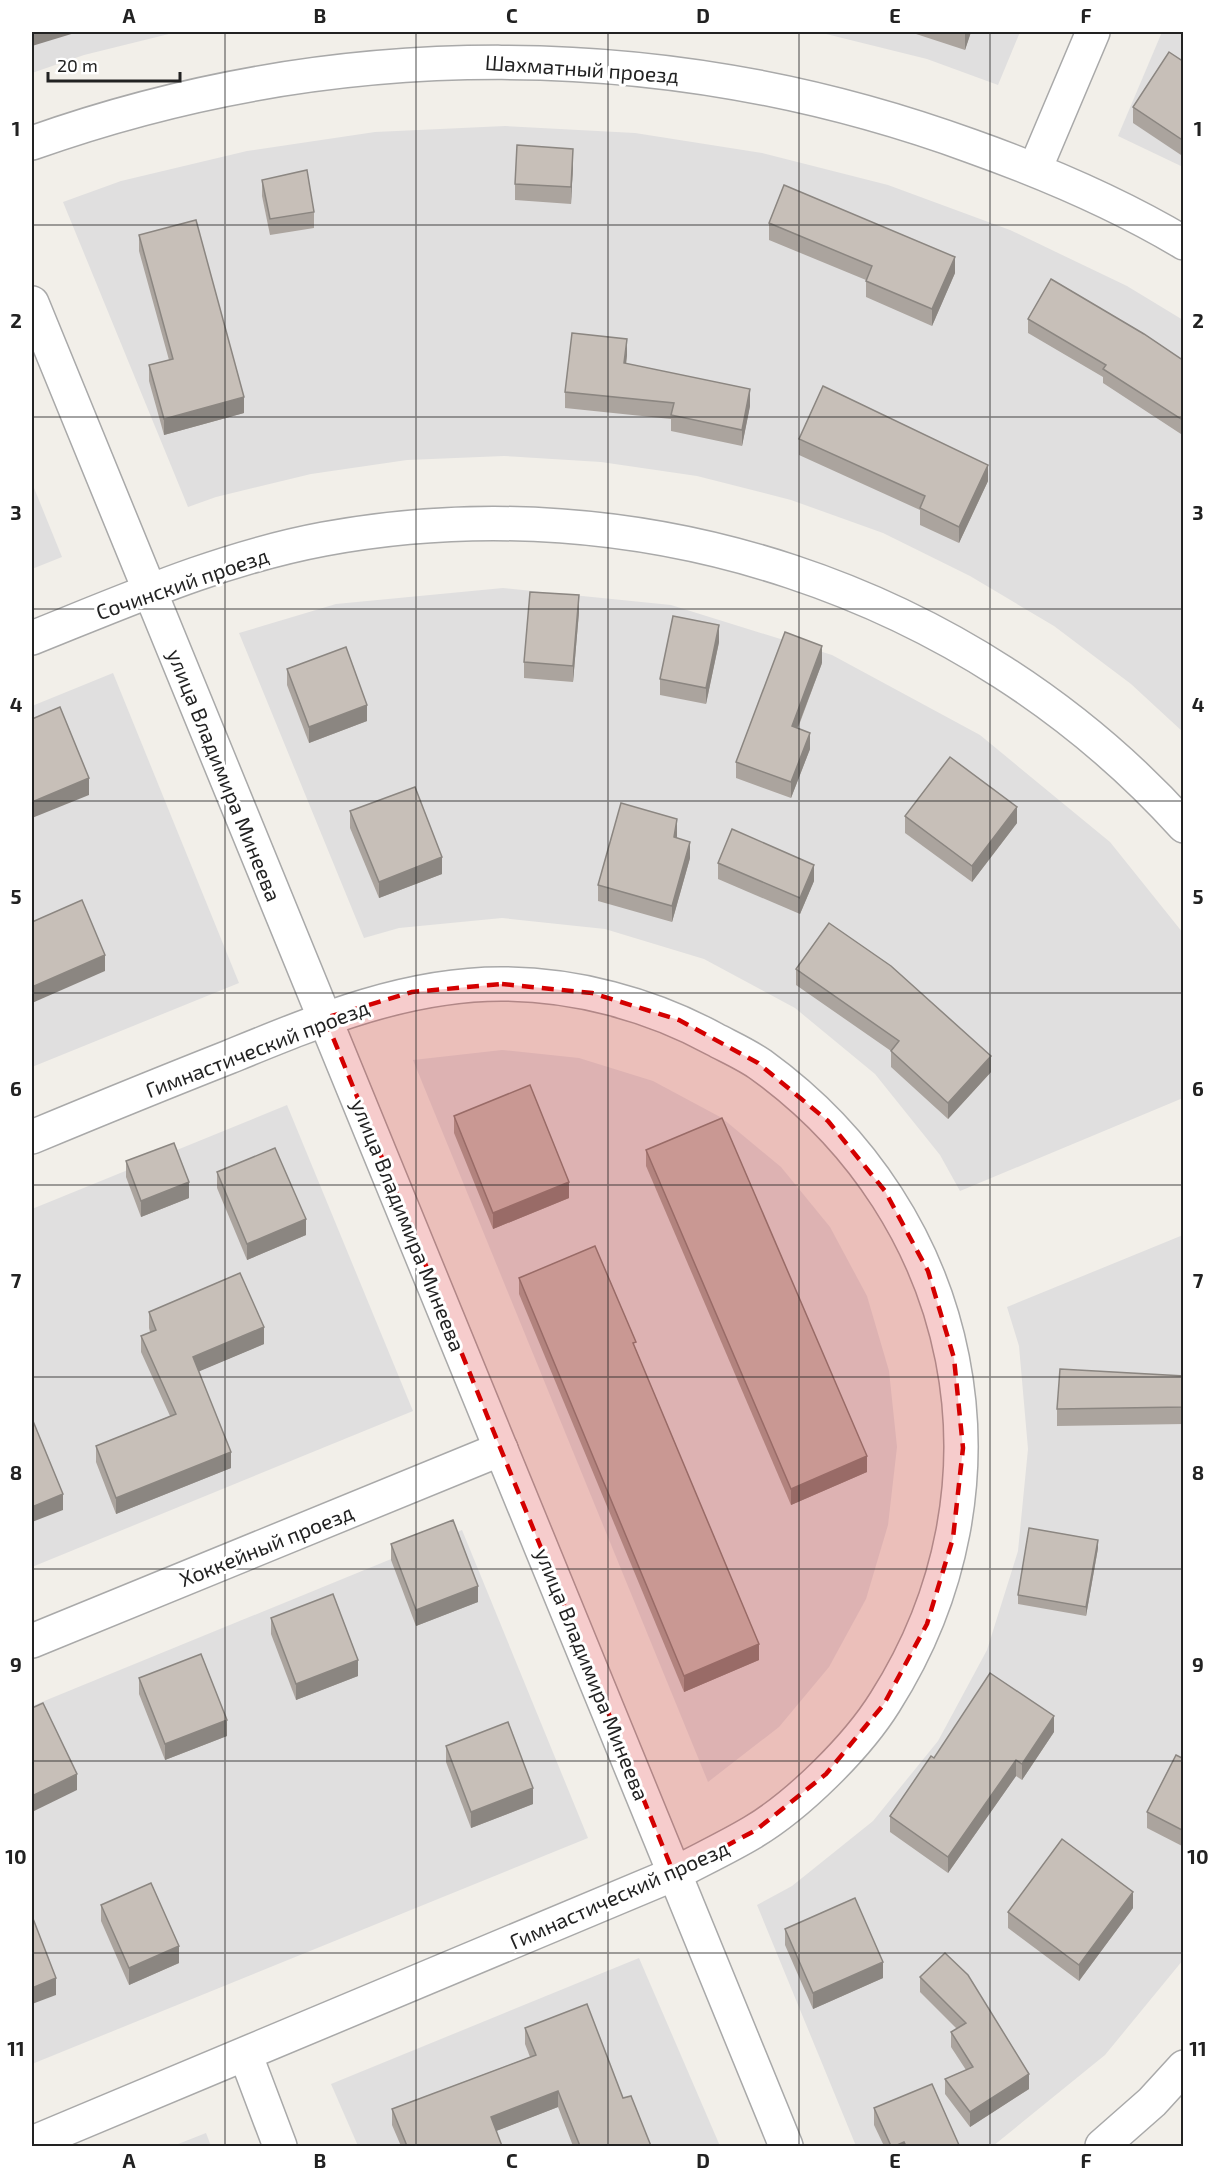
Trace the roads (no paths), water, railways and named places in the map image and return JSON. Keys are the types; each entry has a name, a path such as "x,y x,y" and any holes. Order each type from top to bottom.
{"street":[{"path":"1035,169 1093,32"},
{"name":"Шахматный проезд","path":"32,143 103,118 235,86 369,67 505,60 641,68 775,88 907,122 1035,169 1158,228 1184,243"},
{"name":"улица Владимира Минеева","path":"32,303 786,2146"},
{"name":"Сочинский проезд","path":"32,638 149,591 235,560 323,539 413,526 515,523 594,527 684,541 783,567 857,594 939,633 1017,680 1089,735 1156,796 1184,826"},
{"name":"Гимнастический проезд","path":"32,1137 324,1018 412,992 502,984 592,993 679,1020 759,1063 828,1121 885,1191 928,1271 954,1358 963,1448 953,1538 927,1624 884,1704 826,1774 756,1830 674,1874 246,2056 32,2143"},
{"name":"Хоккейный проезд","path":"32,1641 501,1449"},
{"path":"246,2056 280,2146"},
{"path":"1102,2146 1152,2102 1184,2067"}]}
